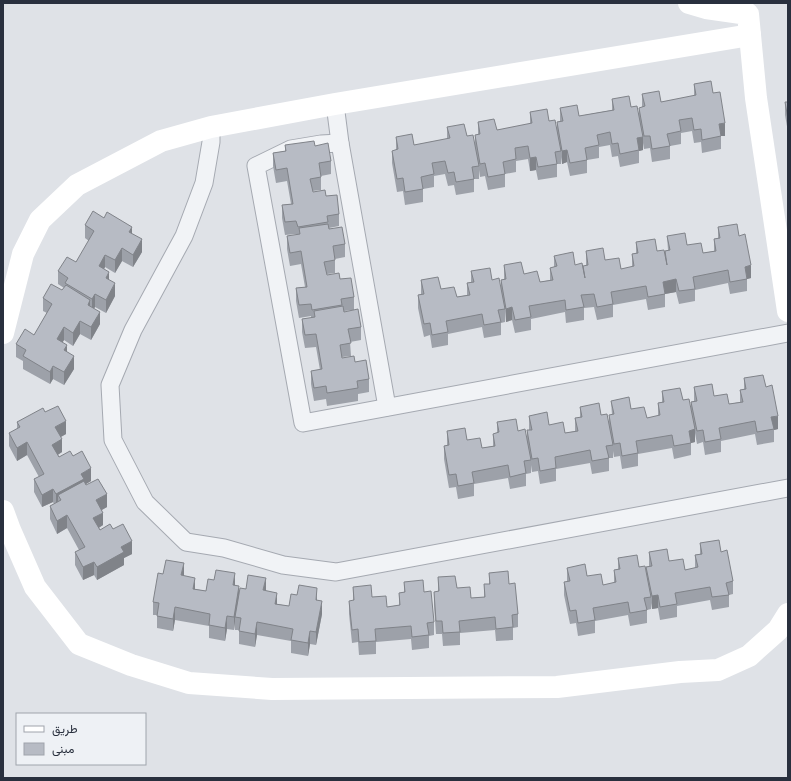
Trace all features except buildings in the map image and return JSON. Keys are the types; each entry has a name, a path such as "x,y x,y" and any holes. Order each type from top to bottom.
{"street":[{"path":"689,3 706,8 751,8 750,35 756,98 788,311"},
{"path":"3,333 23,254 40,220 77,186 161,141 211,127 335,104 750,35"},
{"path":"335,104 340,143 387,407"},
{"path":"211,127 211,142 204,183 184,236 133,330 110,385 113,440 145,502 186,542 224,548 283,565 336,572 788,488"},
{"path":"340,143 321,144 291,149 256,166 303,423 788,333"},
{"path":"3,511 35,587 79,644 131,665 189,683 272,689 557,687 680,672 718,670 749,656 778,630 788,614"}]}
